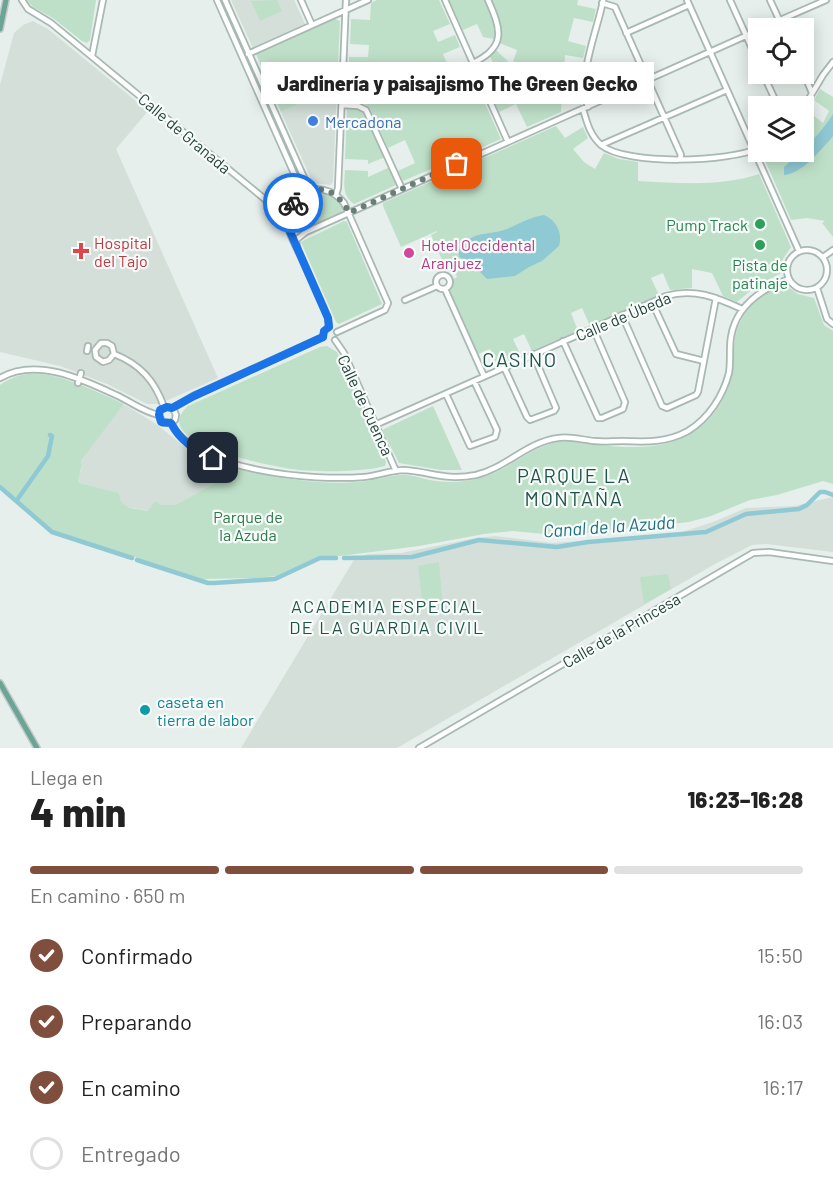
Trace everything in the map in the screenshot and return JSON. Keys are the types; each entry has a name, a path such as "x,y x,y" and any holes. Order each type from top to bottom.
{"main road":[{"path":"0,29 6,0"},
{"path":"0,683 37,748"}],"street":[{"name":"Calle de Granada","path":"22,0 28,9 51,23 278,210 288,215"},
{"path":"92,56 103,0"},
{"path":"217,0 302,194"},
{"path":"225,0 310,191"},
{"path":"301,0 312,25"},
{"path":"336,195 346,0"},
{"path":"248,54 368,0"},
{"path":"445,0 508,142"},
{"path":"473,63 492,51 499,36 498,22 488,0"},
{"path":"612,0 681,155 680,159"},
{"path":"730,0 748,40"},
{"path":"770,0 779,18"},
{"path":"787,18 826,0"},
{"path":"615,7 603,2 588,64 585,108 588,128 594,138 620,154 680,159 723,158 748,151"},
{"path":"627,33 688,2 748,133"},
{"path":"298,251 296,240 306,232 746,36"},
{"path":"810,96 833,62"},
{"path":"808,84 812,93"},
{"path":"602,145 727,90"},
{"path":"342,105 358,106 366,110 402,189"},
{"path":"761,162 799,251"},
{"path":"164,407 172,408 194,396 329,340 337,332 385,310 388,305 387,298 345,205 336,195 323,190 310,191 302,194 293,203 288,215 288,225 328,318 329,327"},
{"path":"334,220 343,213 345,205"},
{"path":"288,225 293,233 306,232"},
{"path":"812,250 824,257 830,272 817,288 800,289 789,279 788,262 799,251 812,250"},
{"path":"824,257 833,250"},
{"path":"436,286 437,278 446,276 450,282 445,289"},
{"path":"171,423 185,442 213,458 302,477 363,477 396,471 411,471 445,477 464,477 492,470 529,448 558,438 659,442 688,430 706,416 721,395 729,372 731,336 742,309 760,292 789,279"},
{"path":"436,286 445,289"},
{"path":"405,300 436,286"},
{"path":"817,288 827,319 833,324"},
{"path":"445,289 484,376"},
{"name":"Calle de Úbeda","path":"375,425 679,292 692,292 716,298 742,309"},
{"path":"622,315 664,408 696,395 716,298"},
{"path":"652,302 676,354 704,361"},
{"path":"329,327 334,328 337,332"},
{"path":"329,327 324,331 329,340"},
{"path":"563,341 598,418 623,409 625,402 593,328"},
{"name":"Calle de Cuenca","path":"329,340 344,353 396,471"},
{"path":"101,343 107,343 112,346 114,354 110,360 103,362 96,357 95,350 101,343"},
{"path":"114,354 130,361 149,377 159,392 164,407"},
{"path":"504,367 526,417 530,420 554,411 556,404 533,354"},
{"path":"0,378 15,370 32,368 48,370 159,415 163,423 171,423 175,420 176,415 172,408"},
{"path":"79,382 81,373"},
{"path":"446,394 470,446 495,437 497,430 474,381"},
{"path":"159,415 164,407"},
{"name":"Calle de la Princesa","path":"419,748 753,553 769,552 833,561"}],"shaded area":[{"path":"231,0 294,0 305,24 253,48"},
{"name":"Hospital del Tajo","path":"33,21 48,29 148,111 116,149 218,378 159,404 147,404 107,384 60,366 0,352 0,85 14,33 23,25"},
{"path":"337,87 333,182 330,185 313,183 281,112"},
{"path":"125,405 156,424 196,456 241,469 175,505 161,505 155,502 149,511 123,506 118,493 80,483 78,479 82,468 81,461"},
{"path":"833,497 833,552 766,544 752,545 715,564 397,748 241,748 355,558 369,554 401,553 495,536 552,543 676,534 746,508 794,506"}],"green space":[{"path":"27,0 96,0 90,40 87,43 82,41 53,18 33,7"},
{"path":"277,0 282,11 260,21 251,1"},
{"path":"377,0 439,0 450,24 433,31 438,42 455,35 460,47 443,54 453,77 470,70 501,139 403,181 398,171 415,163 405,140 388,148 370,108 362,102 348,101 349,57 368,57 369,45 350,44 351,19 370,20 371,3"},
{"path":"449,0 484,0 495,25 494,39 483,37 477,24 463,30"},
{"path":"491,0 578,0 577,5 596,9 593,22 574,18 568,41 586,46 583,58 565,55 561,112 527,127 516,104 499,112 489,89 506,81 511,68 497,73 490,56 496,50 512,65 517,50 499,43 501,25"},
{"path":"335,19 340,21 337,87 281,112 256,54"},
{"path":"820,89 833,97 833,237 822,223 825,221 807,218 791,220 766,162 814,162 814,116 823,123 829,111 814,100"},
{"path":"347,107 363,110 385,157 368,164 368,160 345,159"},
{"path":"556,126 565,138 583,127 588,138 573,149 584,162 595,169 604,153 619,159 638,162 638,181 714,182 759,174 791,247 783,259 780,274 755,287 737,302 723,296 712,273 692,269 692,288 670,290 663,273 651,278 659,295 590,326 582,308 571,313 578,331 532,351 524,334 513,339 521,356 498,367 490,349 478,354 450,291 452,280 457,277 454,268 447,271 431,235 437,231 401,247 383,203"},
{"path":"390,167 396,185 354,204 350,201 345,189 345,170 368,171 368,177"},
{"path":"323,192 338,200 343,209 341,213 299,232 294,232 290,217 296,204 308,195"},
{"path":"344,221 347,222 382,304 339,324 336,322 301,242"},
{"name":"Parque de la Azuda","path":"785,285 798,294 814,298 824,325 833,331 833,484 823,481 777,495 750,500 711,516 689,522 584,533 544,534 513,531 484,534 419,546 340,556 321,556 278,576 203,579 53,531 0,484 0,385 20,375 30,374 60,378 124,404 81,461 78,480 80,483 119,493 125,505 148,511 155,501 161,505 175,505 241,469 314,482 358,482 403,475 459,482 490,475 538,449 558,442 627,447 669,443 694,431 715,412 730,382 735,339 741,320 759,298"},
{"path":"327,346 337,352 386,462 385,466 342,471 307,471 286,468 243,459 219,451 198,443 184,432 179,420 188,406 320,347"},
{"path":"433,406 462,470 441,470 399,463 382,430"},
{"path":"439,562 443,608 423,609 418,566"},
{"path":"668,574 671,589 644,604 640,577"}],"water":[{"path":"833,114 833,136 814,157 814,138"},
{"path":"790,162 808,162 797,171 784,175 784,167"},
{"path":"544,215 558,228 559,246 542,261 515,276 487,279 470,262 459,257 459,250 474,236 504,230 528,219"}],"waterway":[{"path":"17,500 48,456 52,436 50,435"},
{"name":"Canal de la Azuda","path":"0,487 52,532 132,558"},
{"name":"Canal de la Azuda","path":"344,558 412,557 479,540 557,547 588,542 706,532 746,514 799,509 807,505 820,492 833,495"},
{"name":"Canal de la Azuda","path":"137,560 214,583 275,579 320,558 336,558"}],"way so far":[{"path":"293,203 302,194 317,189 323,190 338,196 349,213 457,164"}],"place":[{"name":"Mercadona","path":"313,121"},
{"name":"Jardinería y paisajismo The Green Gecko","path":"457,164"},
{"name":"Pump Track","path":"760,224"},
{"name":"Pista de patinaje","path":"760,245"},
{"name":"Hospital del Tajo","path":"81,251"},
{"name":"Hotel Occidental Aranjuez","path":"409,253"},
{"name":"caseta en tierra de labor","path":"145,710"}],"district":[{"name":"CASINO","path":"520,359"},
{"name":"PARQUE LA MONTAÑA","path":"574,486"},
{"name":"ACADEMIA ESPECIAL DE LA GUARDIA CIVIL","path":"387,616"}],"route":[{"path":"213,458 185,442 171,423 161,422 160,410 164,407 172,408 323,337 324,331 329,327 328,318 288,227 289,209 293,203"}]}
